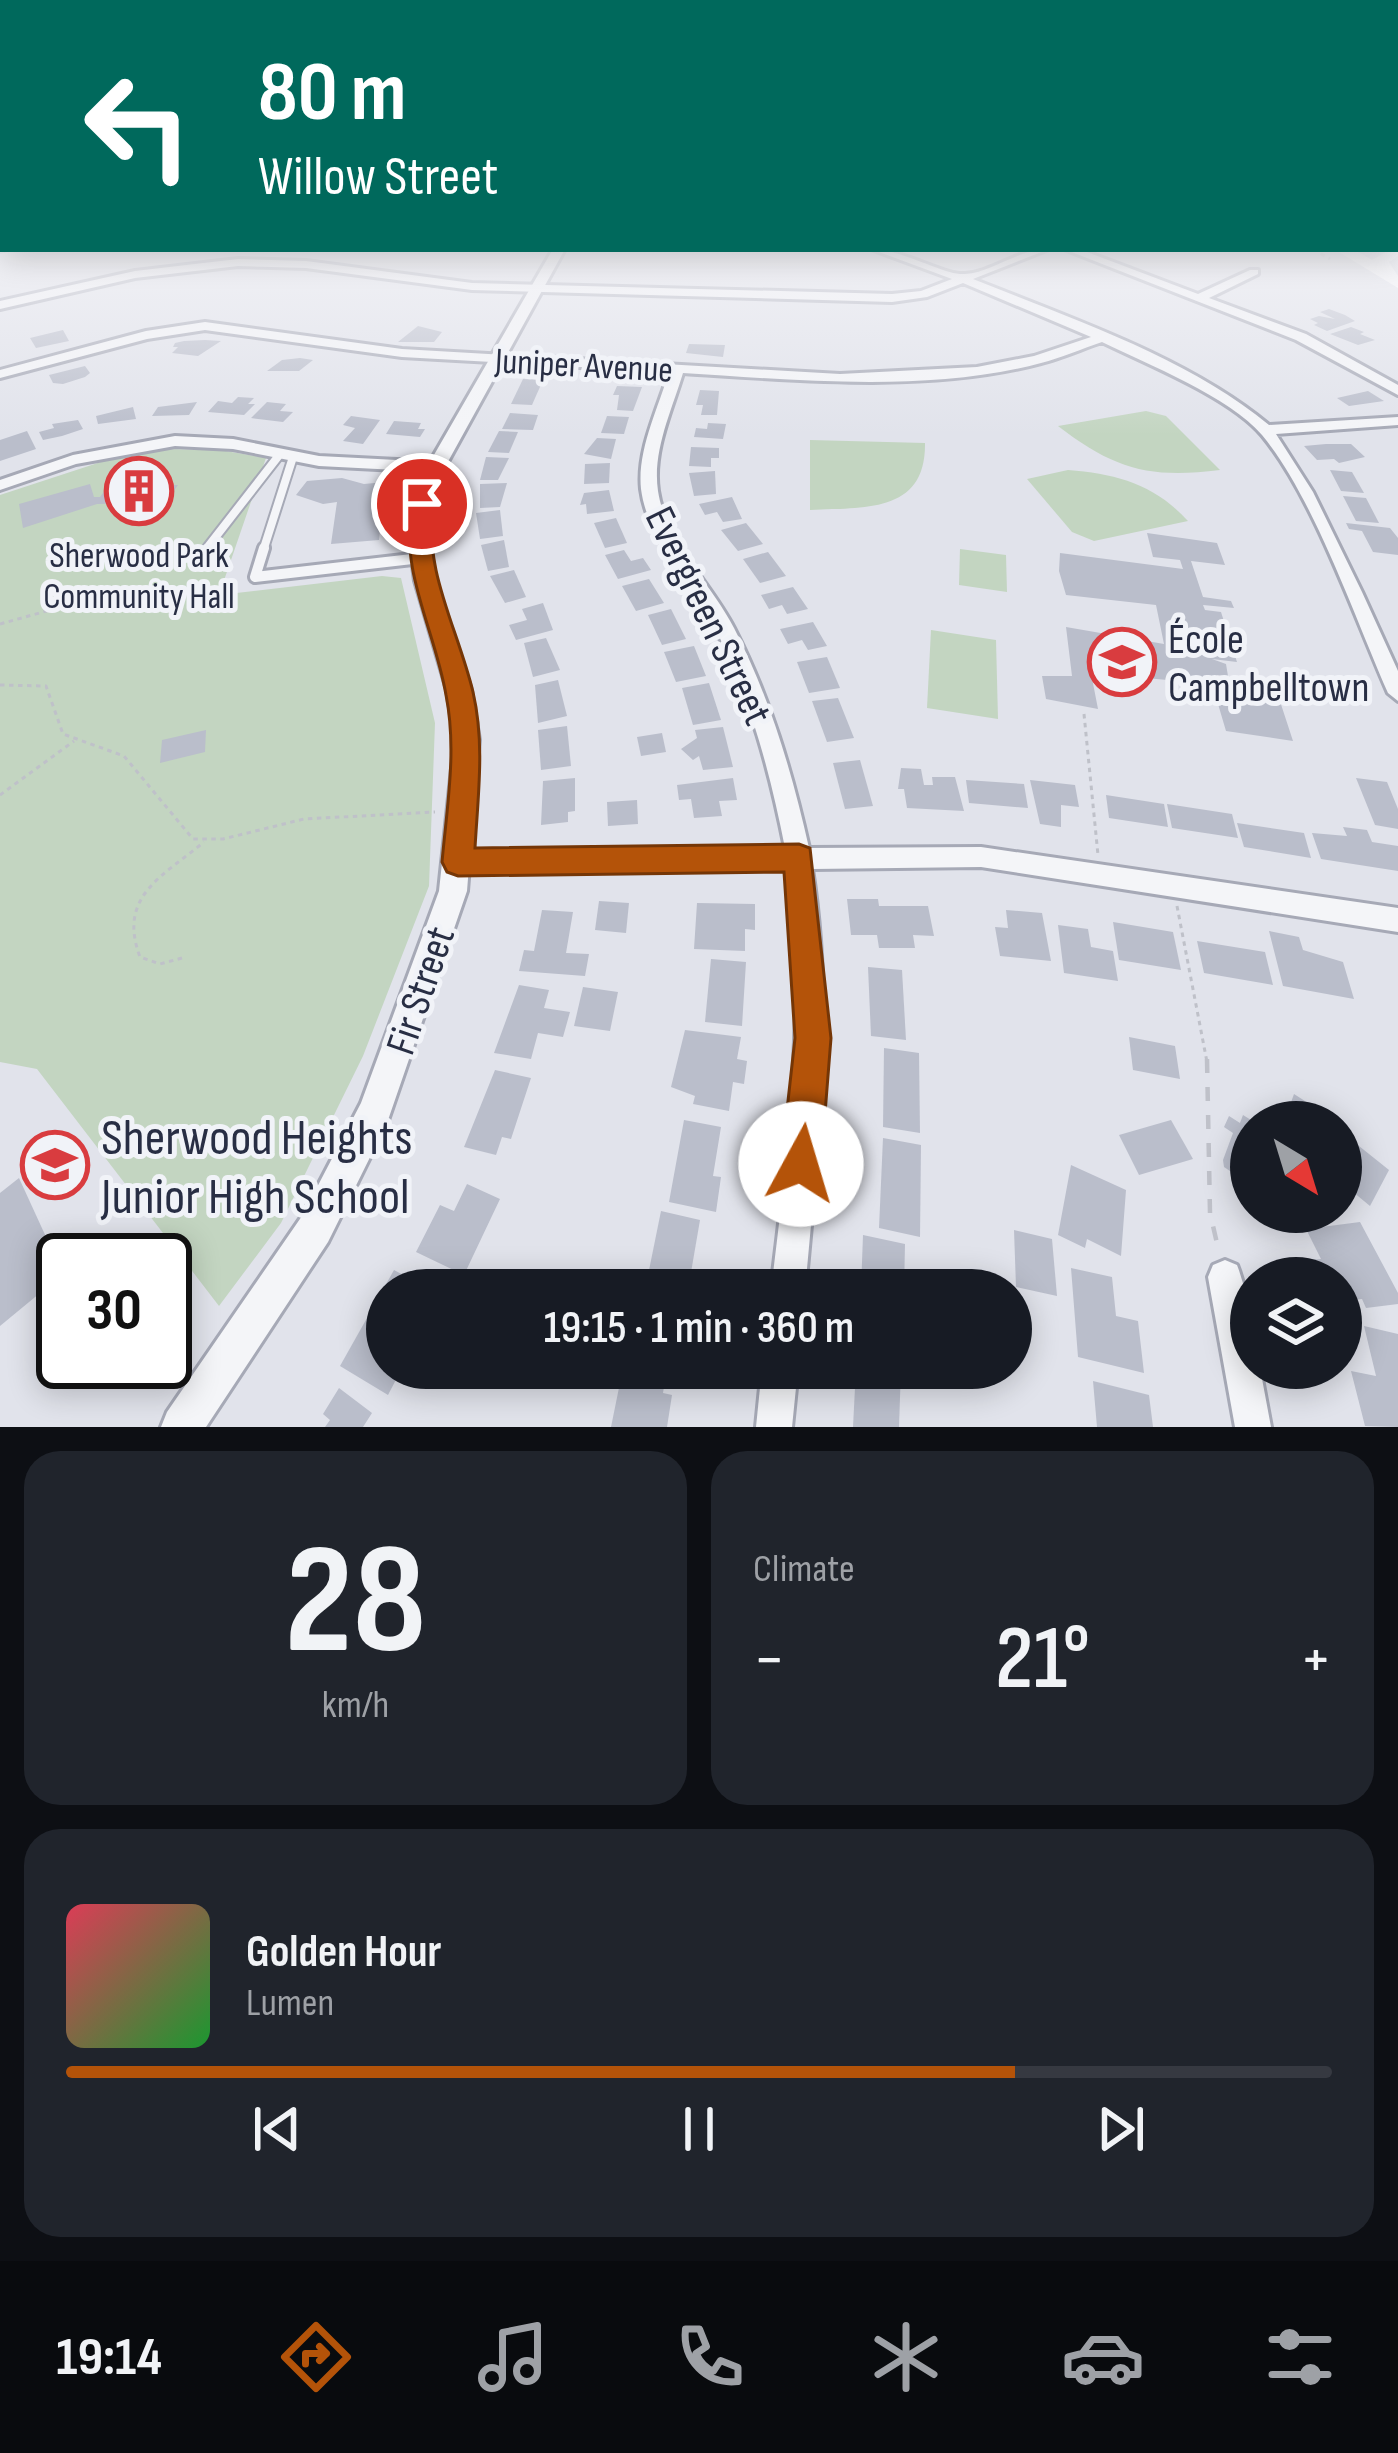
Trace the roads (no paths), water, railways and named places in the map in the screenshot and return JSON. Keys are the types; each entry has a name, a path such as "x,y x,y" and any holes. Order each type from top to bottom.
{"street":[{"name":"Fir Street","path":"182,1427 315,1229 375,1112 428,968 458,862 467,740 459,690 421,558 418,527 436,467 530,302"},
{"path":"1011,302 1187,376 1251,415 1307,494 1398,693"},
{"path":"1212,302 1301,337 1398,391"},
{"name":"Juniper Avenue","path":"0,374 146,335 205,326 334,346 840,378 922,377 1016,365 1099,339"},
{"name":"Evergreen Street","path":"677,370 650,474 650,494 668,536 721,622 768,726 799,858 813,1038 790,1269"},
{"path":"1265,430 1398,421"},
{"path":"0,485 73,460 175,441 233,444 286,456 436,467"},
{"path":"458,862 981,857 1398,920"},
{"path":"1225,1277 1253,1427"},
{"path":"774,1427 778,1389"}],"lane":[{"path":"207,548 286,456"},
{"path":"286,456 255,577 421,558"}],"place":[{"name":"Sherwood Park Community Hall","path":"139,491"},
{"name":"École Campbelltown","path":"1122,662"},
{"name":"Sherwood Heights Junior High School","path":"55,1165"}]}
